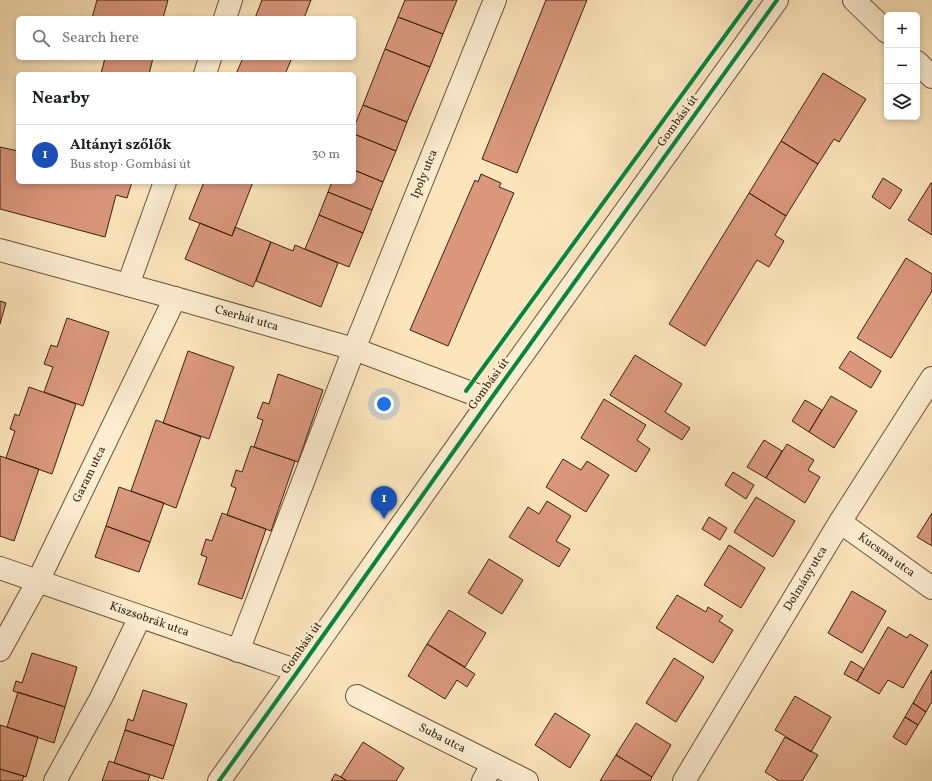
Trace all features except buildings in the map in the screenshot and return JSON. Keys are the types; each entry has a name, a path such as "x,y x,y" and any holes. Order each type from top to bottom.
{"street":[{"path":"226,16 231,0"},
{"name":"Ipoly utca","path":"238,651 354,349 495,0"},
{"name":"Gombási út","path":"219,781 777,0"},
{"path":"854,0 884,29"},
{"path":"206,72 209,60"},
{"path":"920,65 932,77"},
{"path":"128,285 164,184"},
{"name":"Cserhát utca","path":"0,250 354,349 490,400"},
{"name":"Garam utca","path":"0,650 38,581 175,298"},
{"name":"Dolmány utca","path":"684,781 840,522 932,378"},
{"name":"Kucsma utca","path":"840,522 932,588"},
{"name":"Kiszsobrák utca","path":"0,568 298,671"},
{"path":"55,781 101,698 140,616"},
{"name":"Suba utca","path":"357,696 488,773 526,781"}],"cycle path":[{"path":"466,391 751,0"},
{"path":"219,781 777,0"}],"place":[{"name":"Altányi szőlők","path":"384,519"}]}
